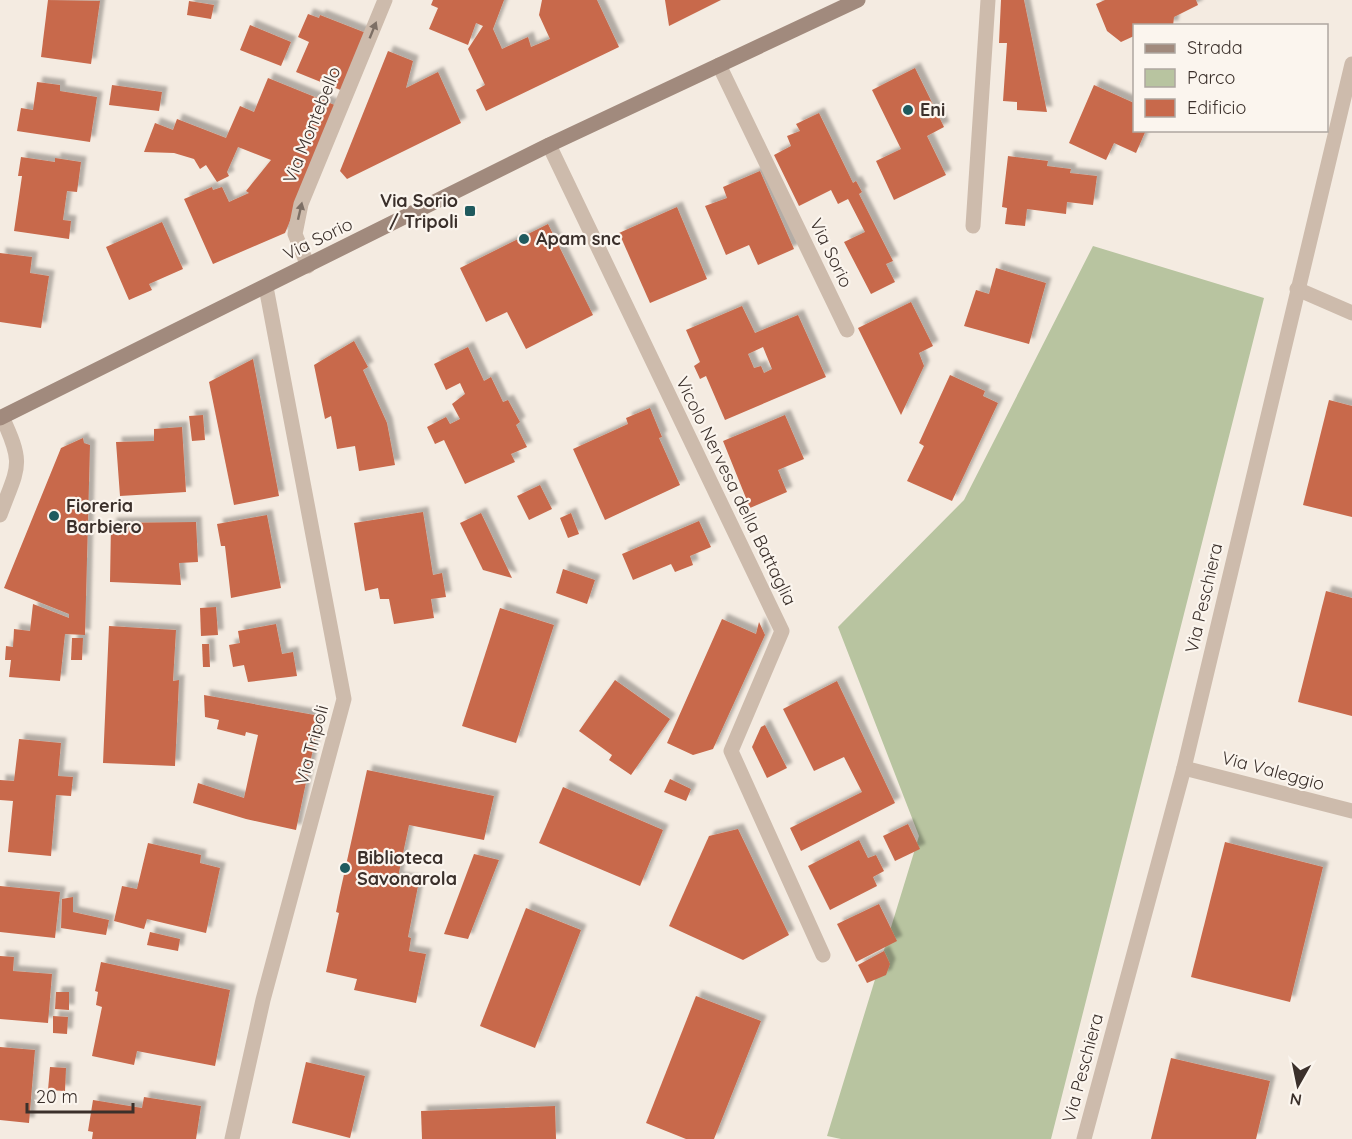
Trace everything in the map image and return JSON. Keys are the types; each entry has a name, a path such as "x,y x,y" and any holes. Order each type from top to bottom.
{"main road":[{"name":"Via Sorio","path":"1,417 549,145 858,0"}],"street":[{"name":"Via Montebello","path":"308,266 295,234 301,204 385,0"},
{"path":"973,226 988,0"},
{"name":"Via Peschiera","path":"1084,1139 1184,768 1352,64"},
{"name":"Via Sorio","path":"719,65 847,330"},
{"name":"Vicolo Nervesa della Battaglia","path":"549,145 782,631 731,751 823,955"},
{"name":"Via Tripoli","path":"232,1139 263,1000 344,699 266,286"},
{"path":"1297,289 1352,313"},
{"path":"0,515 19,463 18,449 1,417"},
{"name":"Via Valeggio","path":"1184,768 1352,812"}],"green space":[{"path":"1093,246 1264,298 1051,1139 841,1139 827,1136 919,836 838,627 964,500"}],"building":[{"path":"48,0 100,1 91,64 41,57"},
{"path":"433,0 504,0 493,29 502,49 528,37 531,47 550,39 539,15 542,0 597,0 619,47 486,111 476,90 485,85 468,49 483,26 476,23 468,45 429,29 438,8 431,5"},
{"path":"665,0 721,0 669,26"},
{"path":"1001,0 1024,0 1047,112 1017,110 1017,102 1003,101 1007,43 999,43"},
{"path":"1105,0 1196,0 1198,5 1174,17 1173,24 1133,24 1133,36 1121,42 1107,31 1096,4"},
{"path":"189,1 214,5 211,19 187,15"},
{"path":"308,14 319,18 320,15 366,33 343,91 296,72 309,42 298,37"},
{"path":"250,25 291,42 281,66 240,50"},
{"path":"388,51 413,61 406,88 438,72 461,123 347,179 340,171"},
{"path":"915,68 944,127 927,136 946,175 894,200 876,161 901,149 872,90"},
{"path":"268,78 337,106 285,233 213,264 184,199 212,187 213,190 222,187 229,202 249,193 246,191 271,160 238,147 227,172 229,176 217,182 206,165 200,169 194,159 174,153 144,152 155,123 173,130 177,119 226,138 240,106 254,112"},
{"path":"37,82 60,85 60,91 97,97 90,142 17,131 21,108 33,110"},
{"path":"112,85 162,92 159,111 109,105"},
{"path":"1094,85 1133,103 1133,132 1145,132 1136,153 1114,143 1106,160 1069,143"},
{"path":"819,113 853,183 856,181 862,192 859,194 893,261 886,264 895,282 871,294 844,242 865,232 848,199 838,204 831,190 799,206 774,155 791,146 787,136 800,131 796,124"},
{"path":"1008,156 1048,161 1047,166 1071,169 1070,173 1097,176 1093,205 1067,202 1066,214 1027,209 1025,226 1005,224 1007,208 1002,207"},
{"path":"21,157 55,162 55,158 81,162 77,192 67,191 63,220 71,221 69,239 14,231 22,176 18,176"},
{"path":"760,171 794,249 758,265 749,245 726,255 705,206 727,198 723,187"},
{"path":"677,207 707,279 650,303 619,233"},
{"path":"162,222 183,269 149,284 152,290 129,300 106,247"},
{"path":"548,224 593,315 526,349 507,312 486,322 460,268"},
{"path":"0,253 32,257 30,273 49,276 41,328 0,322"},
{"path":"996,268 1046,283 1029,344 964,326 976,290 989,294"},
{"path":"911,302 933,346 919,353 924,366 901,415 858,328"},
{"path":"742,306 755,333 798,315 826,377 725,420 706,376 700,379 694,366 700,362 686,330","holes":["763,347 772,369 764,373 761,366 754,368 748,354"]},
{"path":"354,341 368,367 363,370 387,423 395,465 359,471 355,446 337,449 331,416 325,419 314,365"},
{"path":"468,347 484,381 491,377 503,402 508,400 520,422 516,425 527,447 511,454 515,462 465,484 444,440 435,444 427,427 446,417 450,424 460,419 452,404 465,394 460,383 446,390 434,364"},
{"path":"253,359 279,496 234,505 209,382"},
{"path":"950,375 985,391 983,396 998,403 952,501 907,481 924,446 919,443"},
{"path":"1329,400 1352,406 1352,517 1303,505"},
{"path":"650,408 662,437 659,438 680,485 605,520 573,449 628,424 626,418"},
{"path":"203,415 205,440 192,441 189,416"},
{"path":"785,415 804,459 778,470 787,492 750,508 723,441"},
{"path":"182,427 186,492 120,496 116,442 154,441 154,429"},
{"path":"83,438 84,443 90,445 85,635 65,634 60,681 9,677 11,660 5,660 6,646 13,647 14,629 30,631 33,604 69,618 69,614 4,588 61,448"},
{"path":"540,485 552,509 529,520 517,496"},
{"path":"423,512 433,575 442,573 446,597 431,599 434,618 394,624 389,599 380,599 378,588 365,591 354,523"},
{"path":"481,513 512,578 483,570 460,523"},
{"path":"571,513 579,534 568,538 560,518"},
{"path":"267,515 281,588 231,598 225,546 221,546 217,524"},
{"path":"699,521 711,547 690,556 693,565 675,572 671,564 633,580 622,554"},
{"path":"196,522 198,562 179,563 181,585 110,582 111,523"},
{"path":"563,569 595,580 587,604 556,593"},
{"path":"1326,591 1352,598 1352,716 1298,702"},
{"path":"216,607 218,635 201,636 200,608"},
{"path":"500,608 554,625 516,743 462,726"},
{"path":"722,619 756,634 759,622 765,635 713,749 693,755 667,743"},
{"path":"276,624 282,654 293,652 297,676 248,682 244,665 233,667 229,645 240,643 238,631"},
{"path":"109,626 176,630 173,681 179,680 175,766 103,763"},
{"path":"72,638 83,638 82,660 71,660"},
{"path":"202,644 209,644 210,667 203,667"},
{"path":"615,680 670,719 631,775 609,760 612,755 579,731"},
{"path":"837,681 895,803 801,851 790,828 862,792 844,757 814,771 783,709"},
{"path":"204,695 320,716 296,830 246,819 193,803 198,783 244,798 258,735 246,732 245,736 217,729 219,720 205,717"},
{"path":"765,725 787,768 767,778 752,747 761,727"},
{"path":"19,739 61,743 58,776 73,777 71,796 56,795 51,856 8,852 13,801 0,800 0,780 14,781"},
{"path":"367,770 494,796 484,840 409,825 398,877 419,881 408,937 411,938 409,951 426,954 416,1003 354,990 357,979 326,972 339,913 336,912 339,897"},
{"path":"670,779 691,789 686,801 664,792"},
{"path":"563,787 663,830 640,886 539,843"},
{"path":"908,824 920,849 895,861 883,836"},
{"path":"738,829 789,935 743,960 669,926 709,836"},
{"path":"859,840 868,858 876,855 884,871 873,877 877,886 830,910 808,866"},
{"path":"1225,842 1323,867 1290,1002 1191,977"},
{"path":"148,843 201,855 200,863 220,868 206,933 147,919 144,929 114,921 122,886 137,889"},
{"path":"474,854 499,860 468,939 444,934"},
{"path":"0,886 60,892 55,938 0,932"},
{"path":"73,897 73,912 109,920 106,935 61,928 62,899"},
{"path":"879,904 897,941 856,962 837,924"},
{"path":"526,908 581,930 535,1048 480,1026"},
{"path":"150,932 180,939 178,951 147,945"},
{"path":"884,951 890,964 886,975 867,983 858,965"},
{"path":"0,956 14,957 13,971 52,974 48,1023 0,1019"},
{"path":"101,962 230,990 215,1066 137,1051 134,1065 92,1056 102,1007 96,1005 98,992 95,991"},
{"path":"56,992 69,992 69,1010 55,1009"},
{"path":"696,996 761,1021 714,1139 686,1139 646,1123"},
{"path":"53,1016 68,1017 67,1034 53,1033"},
{"path":"0,1047 35,1050 29,1123 0,1120"},
{"path":"1171,1058 1270,1081 1256,1139 1151,1139"},
{"path":"306,1062 365,1076 350,1138 292,1123"},
{"path":"50,1067 66,1068 65,1091 48,1090"},
{"path":"144,1097 201,1106 196,1139 92,1139 93,1132 88,1131 93,1100 142,1108"},
{"path":"555,1106 556,1139 422,1139 421,1111"}],"place":[{"name":"Eni","path":"908,110"},
{"name":"Via Sorio / Tripoli","path":"470,211"},
{"name":"Apam snc","path":"524,239"},
{"name":"Fioreria Barbiero","path":"54,516"},
{"name":"Biblioteca Savonarola","path":"345,868"}]}
